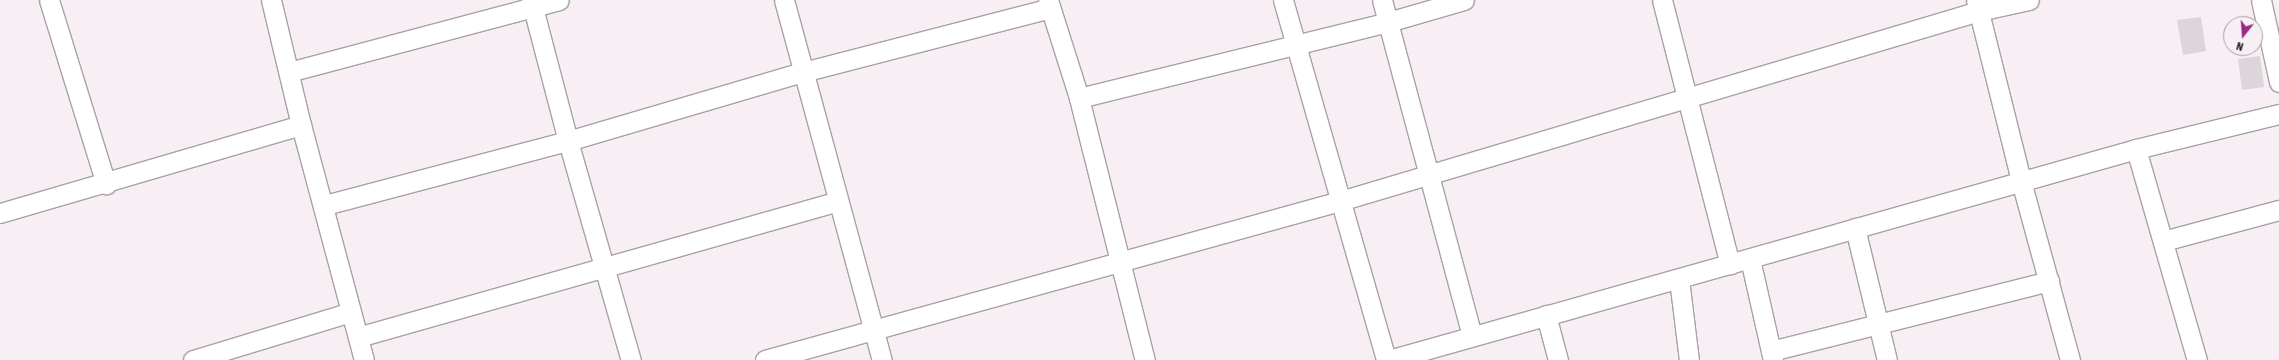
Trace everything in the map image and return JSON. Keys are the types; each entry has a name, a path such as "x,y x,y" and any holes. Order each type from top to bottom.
{"street":[{"path":"49,0 106,184"},
{"path":"271,0 301,125 325,205 364,360"},
{"path":"289,72 532,4 559,0"},
{"path":"784,0 872,329 882,360"},
{"path":"1283,0 1294,44 1386,360"},
{"path":"1382,0 1430,173 1472,335"},
{"path":"1079,98 1388,22 1464,0"},
{"path":"1662,0 1730,264"},
{"path":"765,360 1121,260 1340,201 1686,97 1977,6 2029,0"},
{"path":"2261,0 2279,82"},
{"path":"532,4 603,267 631,360"},
{"path":"325,205 568,141 803,72 1049,4 1079,98 1145,360"},
{"path":"1977,6 2021,181 2070,360"},
{"path":"1389,360 1472,335 1679,279 2136,149 2279,114"},
{"path":"0,213 106,184 301,125"},
{"path":"2136,149 2197,360"},
{"path":"358,337 838,201"},
{"path":"2163,241 2279,210"},
{"path":"1855,228 1887,360"},
{"path":"1750,259 1772,355 1879,324 2049,281"},
{"path":"1679,279 1689,360"},
{"path":"193,360 351,312"},
{"path":"1546,315 1558,360"}],"building":[{"path":"2201,17 2206,51 2183,55 2177,20"},
{"path":"2260,56 2264,87 2242,90 2238,59"}]}
